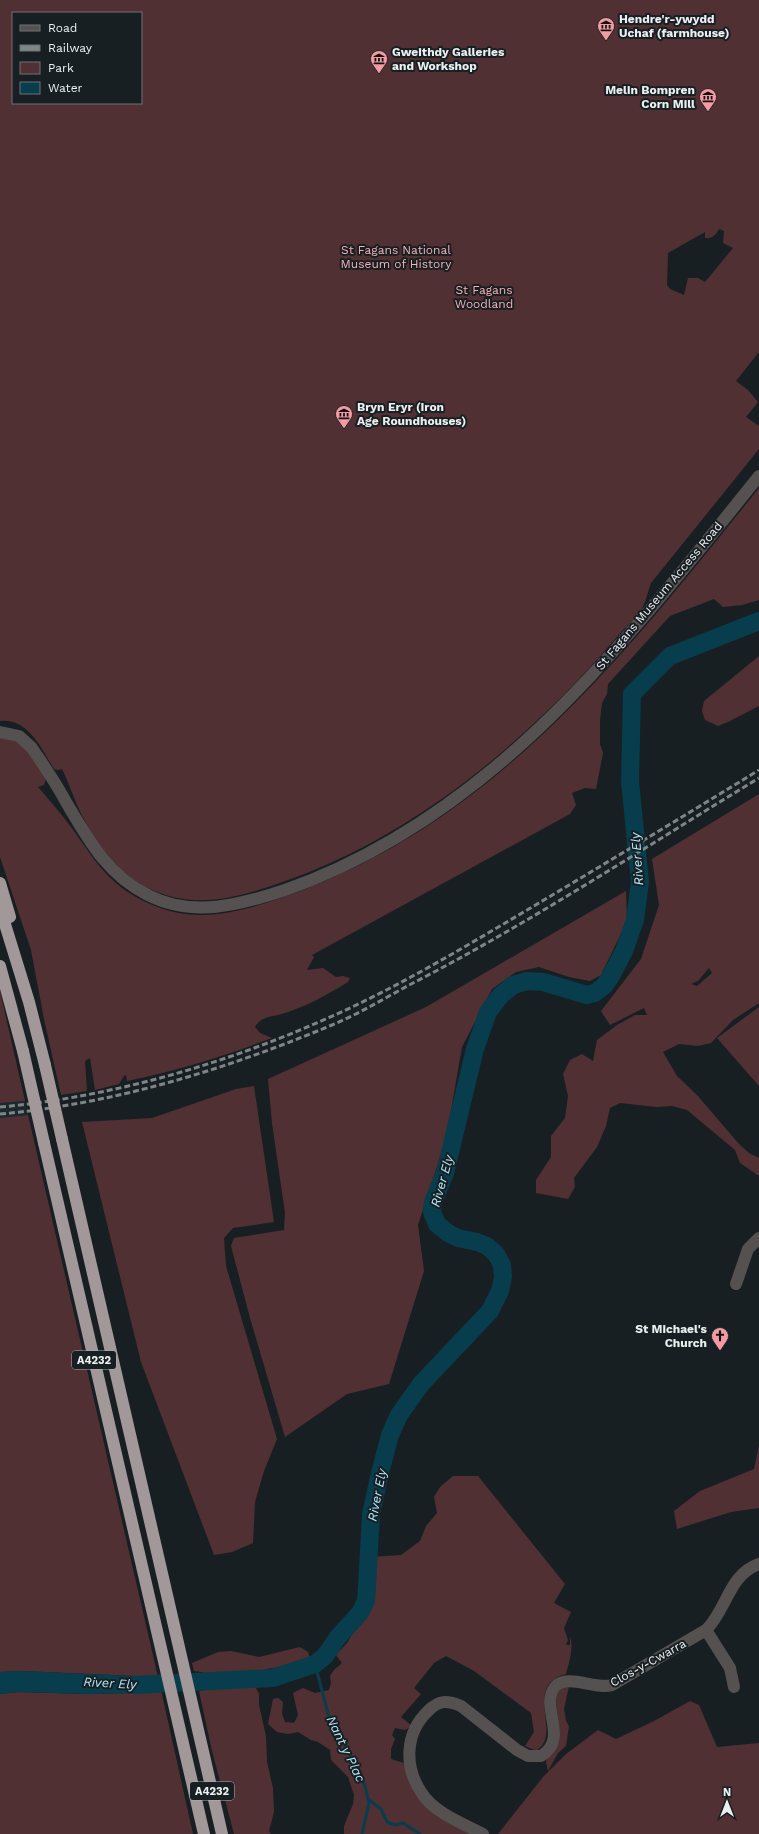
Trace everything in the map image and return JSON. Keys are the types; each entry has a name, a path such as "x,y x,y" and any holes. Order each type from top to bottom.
{"highway":[{"path":"0,883 18,947 29,1002"},
{"name":"A4232","path":"0,908 29,1002 45,1065 222,1834"},
{"name":"A4232","path":"0,966 23,1051 204,1834"}],"street":[{"name":"St Fagans Museum Access Road","path":"0,732 19,736 32,748 98,854 113,871 133,887 160,900 193,908 238,904 282,890 332,871 402,834 452,801 520,746 575,693 635,629 759,476"},
{"path":"736,1284 748,1249 759,1238"},
{"name":"Clos-y-Cwarra","path":"483,1834 439,1810 421,1793 414,1781 409,1758 411,1736 424,1714 435,1704 446,1701 461,1706 517,1750 528,1756 541,1756 549,1748 554,1734 550,1703 555,1687 564,1682 574,1682 602,1687 612,1685 706,1630 715,1621 728,1592 736,1581 747,1570 759,1564"},
{"path":"706,1630 735,1666 734,1687"}],"shaded area":[{"path":"25,1101 28,1115 0,1118 0,1103"}],"green space":[{"path":"0,0 759,0 759,352 736,381 748,390 758,402 746,417 759,426 759,449 651,583 642,609 638,614 580,678 547,711 513,743 440,800 402,825 362,848 277,884 234,897 205,900 190,900 160,893 133,879 121,869 100,845 84,819 62,769 54,769 33,736 26,729 10,721 0,721","holes":["719,229 724,231 723,243 733,248 705,282 698,278 688,278 684,295 670,289 667,285 668,253 705,232 705,238 707,238 715,235"]},
{"path":"759,488 759,600 742,605 723,607 714,599 670,616 608,684 607,694 602,703 600,720 600,744 603,753 596,789 585,788 572,793 576,805 570,814 312,955 314,957 307,970 323,968 336,977 343,976 350,978 348,982 314,1001 297,1009 265,1018 259,1022 255,1027 260,1033 272,1038 218,1057 164,1073 127,1081 126,1075 119,1084 95,1090 90,1058 85,1061 87,1091 61,1095 44,1019 31,950 0,857 0,738 16,741 28,751 46,779 44,785 38,787 106,873 116,883 140,899 172,912 207,915 241,910 275,900 366,862 433,822 495,776 553,725 607,669 659,610"},
{"path":"759,656 759,706 718,726 705,720 702,711 704,701"},
{"path":"759,794 759,1003 733,1020 711,1043 698,1046 679,1044 663,1052 677,1076 697,1095 739,1144 749,1153 759,1158 759,1176 740,1163 735,1150 687,1110 672,1106 657,1107 620,1103 610,1108 606,1126 597,1147 574,1178 575,1187 568,1199 536,1193 536,1180 551,1157 551,1136 565,1118 568,1096 563,1074 570,1060 582,1054 593,1061 597,1040 617,1025 635,1015 647,1015 644,1008 610,1025 601,1011 641,959 659,905 652,859","holes":["709,968 712,973 697,986 691,984 698,981"]},
{"path":"626,891 627,921 601,975 590,981 569,977 539,967 516,972 492,989 462,1047 446,1139 418,1225 424,1271 389,1384 347,1394 285,1437 250,1318 231,1246 234,1238 284,1230 285,1213 272,1123 268,1079 426,1007"},
{"path":"0,991 25,1101 0,1103"},
{"path":"759,1007 759,1086 717,1038"},
{"path":"254,1086 274,1222 233,1228 224,1238 226,1266 277,1439 264,1471 255,1502 253,1543 232,1552 214,1555 141,1362 82,1122 152,1118 236,1089"},
{"path":"28,1115 158,1677 21,1671 0,1672 0,1118"},
{"path":"759,1446 759,1508 731,1512 677,1529 674,1511 700,1491 754,1469"},
{"path":"453,1476 478,1476 565,1584 554,1603 571,1612 564,1628 568,1640 566,1645 570,1645 570,1637 571,1641 571,1655 566,1674 553,1680 547,1689 544,1699 546,1733 544,1743 537,1750 525,1746 534,1732 531,1713 474,1671 446,1656 434,1663 414,1688 421,1694 401,1717 412,1726 405,1730 395,1728 392,1735 395,1739 391,1749 391,1759 404,1763 404,1742 411,1783 474,1834 344,1834 344,1826 353,1804 354,1795 348,1777 331,1760 330,1750 318,1742 311,1740 298,1732 288,1734 277,1732 268,1724 273,1699 278,1698 283,1702 282,1714 285,1722 294,1723 298,1715 293,1693 303,1688 315,1693 329,1690 331,1683 330,1676 342,1663 336,1655 347,1643 357,1626 366,1617 368,1611 366,1610 371,1557 401,1555 420,1541 426,1526 437,1513 434,1497 440,1487"},
{"path":"300,1647 308,1652 310,1658 304,1664 266,1669 258,1673 219,1676 209,1675 194,1671 192,1663 218,1652 231,1651 259,1657"},
{"path":"238,1682 255,1686 259,1694 259,1705 266,1736 267,1762 273,1788 274,1812 269,1831 271,1834 234,1834 212,1751 199,1691 205,1690 217,1683"},
{"path":"569,1686 564,1709 566,1721 569,1726 566,1746 558,1753 548,1771 546,1758 559,1733 556,1705 558,1693 562,1689"},
{"path":"161,1690 193,1834 0,1834 0,1694 18,1692 88,1694 135,1693"},
{"path":"690,1701 699,1705 717,1747 759,1743 759,1834 498,1834 543,1777 566,1754 598,1730 616,1739 654,1721"}],"water":[{"path":"21,1671 158,1677 161,1690 135,1693 88,1694 18,1692 0,1694 0,1672"}],"waterway":[{"name":"River Ely","path":"134,1685 273,1678 315,1664 325,1656 338,1637 360,1613 366,1601 371,1514 390,1435 399,1415 421,1384 490,1311 500,1291 503,1277 502,1265 496,1254 487,1246 458,1238 448,1233 437,1224 432,1212 433,1202 445,1173 475,1049 488,1012 501,995 513,985 527,981 543,982 587,995 595,993 604,986 611,976 624,951 635,920 640,882 630,781 632,694 670,656 759,621"},
{"name":"Nant y Plac","path":"315,1664 331,1725 348,1750 365,1786 369,1803 362,1834"},
{"path":"368,1799 381,1809 387,1822 395,1825 403,1823 420,1834"}],"railway":[{"path":"0,1107 84,1095 126,1087 167,1076 249,1050 289,1035 353,1007 494,930 759,770"},
{"path":"0,1114 85,1102 169,1082 252,1056 343,1020 459,959 546,909 759,778"}],"place":[{"name":"Hendre'r-ywydd Uchaf (farmhouse)","path":"606,41"},
{"name":"Gweithdy Galleries and Workshop","path":"379,74"},
{"name":"Melin Bompren Corn Mill","path":"708,112"},
{"name":"Bryn Eryr (Iron Age Roundhouses)","path":"344,429"},
{"name":"St Michael's Church","path":"720,1351"}],"park label":[{"name":"St Fagans National Museum of History","path":"396,257"},
{"name":"St Fagans Woodland","path":"484,297"}]}
